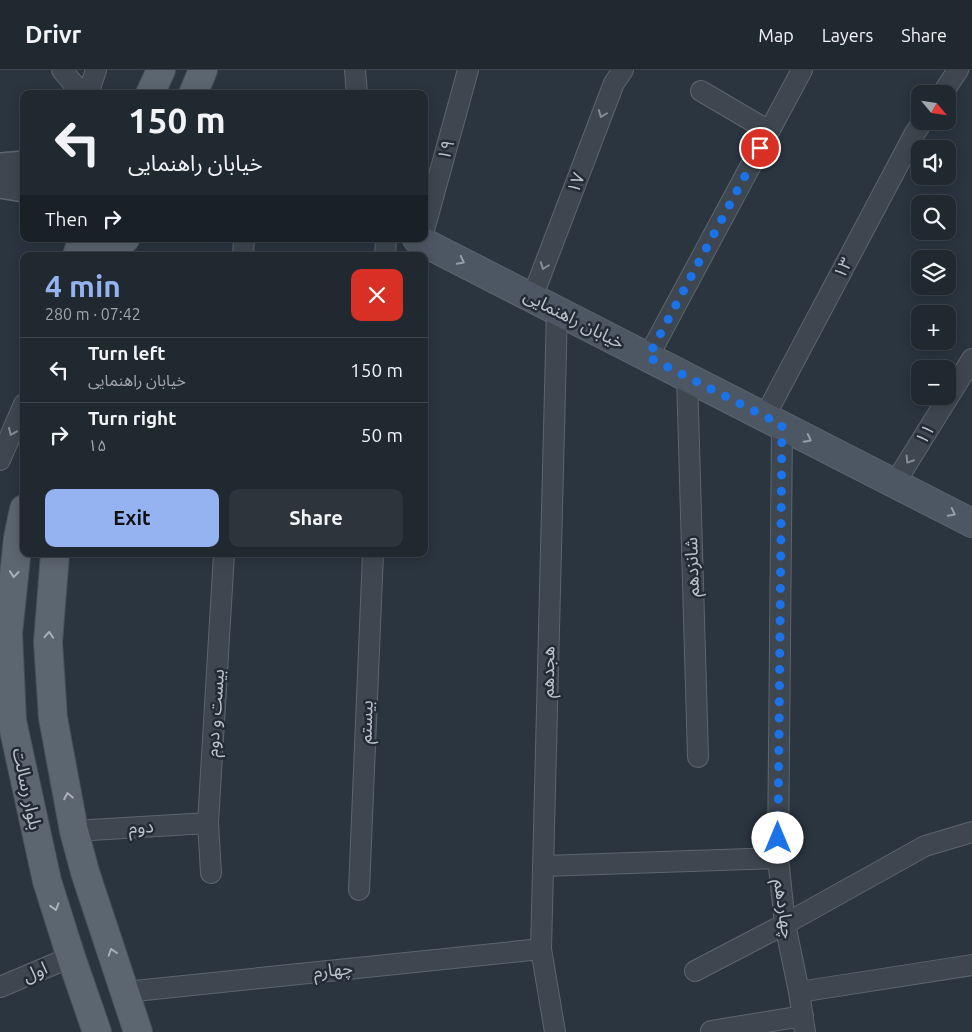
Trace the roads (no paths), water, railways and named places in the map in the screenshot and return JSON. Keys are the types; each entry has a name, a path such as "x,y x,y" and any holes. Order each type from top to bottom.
{"main road":[{"path":"152,90 161,70"},
{"path":"195,90 203,70"},
{"name":"خیابان راهنمایی","path":"428,241 532,298 972,522"},
{"name":"بلوار رسالت","path":"20,528 8,634 6,710 47,881 97,1032"},
{"path":"55,557 48,642 53,718 74,831 85,872 138,1032"},
{"path":"47,881 85,872"}],"street":[{"path":"62,70 79,90"},
{"path":"89,90 96,70"},
{"path":"356,70 357,90"},
{"name":"۱۹","path":"428,212 468,70"},
{"name":"۱۷","path":"532,298 614,83 623,70"},
{"path":"648,357 802,70"},
{"path":"948,85 958,70"},
{"path":"701,91 769,131"},
{"name":"۱۳","path":"773,421 917,130"},
{"path":"0,166 20,164"},
{"path":"0,185 20,188"},
{"name":"هجدهم","path":"555,1032 540,949 557,310"},
{"name":"۱۱","path":"895,483 972,359"},
{"name":"شانزدهم","path":"687,376 698,757"},
{"path":"0,460 20,413"},
{"name":"چهاردهم","path":"773,421 778,858 784,924 804,1024"},
{"name":"بیست و دوم","path":"211,873 208,823 224,557"},
{"name":"بیستم","path":"359,890 373,557"},
{"name":"دوم","path":"74,831 208,823"},
{"path":"695,971 925,846 972,832"},
{"path":"543,866 778,858"},
{"name":"چهارم","path":"125,992 540,949"},
{"name":"اول","path":"0,987 71,957"},
{"path":"799,992 972,965"},
{"path":"711,1032 804,1024"}]}
